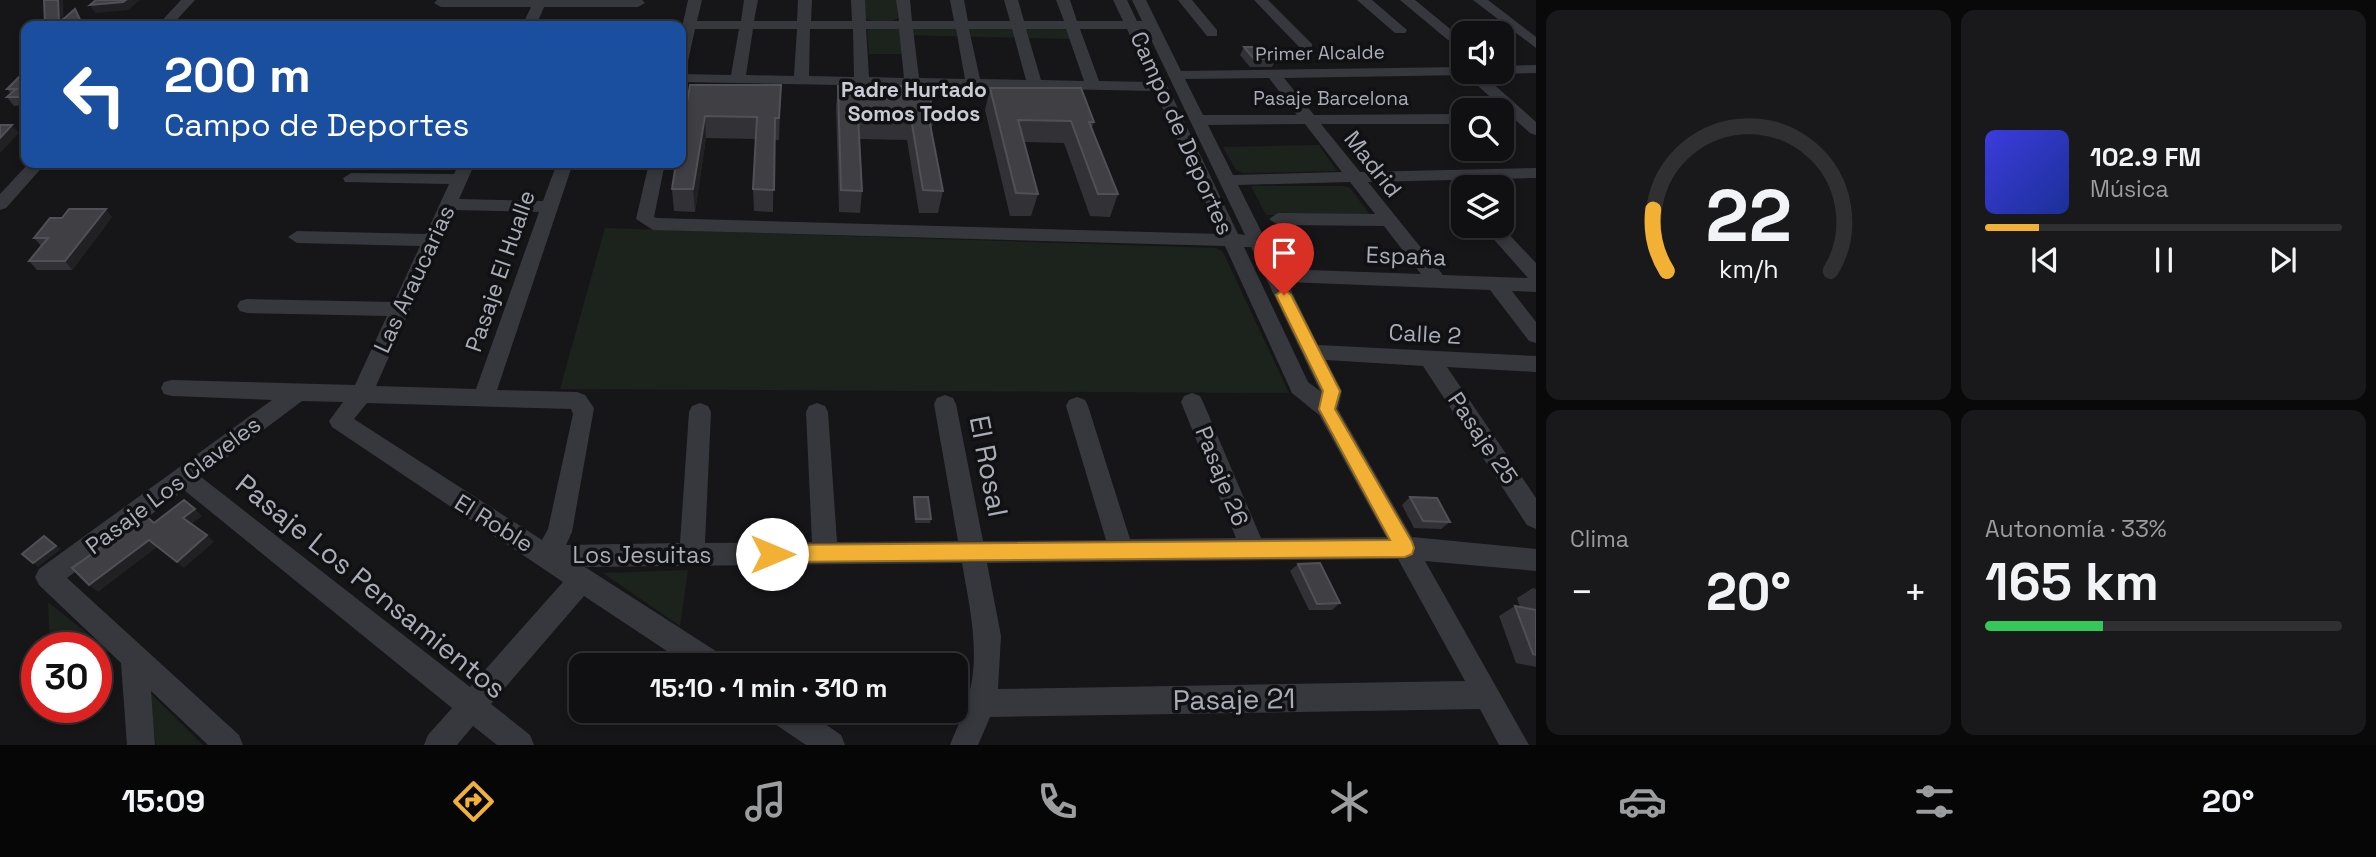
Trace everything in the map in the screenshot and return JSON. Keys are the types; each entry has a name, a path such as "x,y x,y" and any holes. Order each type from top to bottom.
{"street":[{"path":"169,21 188,0"},
{"path":"686,38 695,0"},
{"path":"738,78 751,0"},
{"path":"801,79 805,0"},
{"path":"858,0 862,81"},
{"path":"903,0 912,82"},
{"path":"957,0 973,83"},
{"path":"1012,0 1035,84"},
{"path":"1063,0 1093,85"},
{"name":"Campo de Deportes","path":"1121,0 1177,75 1331,391 1327,409"},
{"name":"Campo de Deportes","path":"1139,0 1141,24 1161,87 1300,387 1327,409 1515,745"},
{"path":"1185,0 1212,33"},
{"path":"1261,0 1307,47"},
{"path":"1364,0 1399,30"},
{"path":"1407,0 1451,35"},
{"path":"1480,0 1536,44"},
{"path":"531,21 540,2"},
{"path":"441,3 638,4"},
{"path":"689,25 1141,24"},
{"path":"1514,70 1536,69"},
{"name":"Primer Alcalde","path":"1177,75 1451,71"},
{"name":"Madrid","path":"1273,74 1438,282"},
{"path":"686,78 1161,87"},
{"path":"1487,84 1529,118 1536,130"},
{"name":"Pasaje Barcelona","path":"1198,120 1451,119"},
{"path":"0,204 33,168"},
{"name":"Pasaje El Hualle","path":"484,397 563,168"},
{"path":"656,168 645,219 653,224 1258,241"},
{"path":"351,178 463,171"},
{"name":"Las Araucarias","path":"361,395 463,171"},
{"path":"1228,180 1536,173"},
{"path":"1446,175 1451,181"},
{"path":"449,204 550,206"},
{"path":"1279,219 1388,220"},
{"path":"297,237 432,240"},
{"path":"1502,238 1536,275"},
{"name":"España","path":"1274,275 1536,285"},
{"path":"1496,284 1536,336"},
{"path":"247,306 400,309"},
{"name":"Calle 2","path":"1312,352 1536,364"},
{"name":"Pasaje 25","path":"1430,359 1536,518"},
{"path":"172,388 577,401 584,414 560,532 546,555"},
{"name":"Pasaje Los Claveles","path":"134,655 48,578 298,393"},
{"name":"El Roble","path":"361,395 340,421 464,505 583,578 694,653"},
{"name":"Pasaje 26","path":"1192,402 1252,549"},
{"name":"El Rosal","path":"945,404 988,636 988,658 981,703 964,745"},
{"path":"1077,406 1121,550"},
{"path":"692,554 700,412"},
{"path":"817,412 825,553"},
{"name":"Pasaje Los Pensamientos","path":"183,476 520,745"},
{"name":"Los Jesuitas","path":"546,555 1405,548 1536,560"},
{"path":"438,745 583,578"},
{"path":"134,655 141,745"},
{"path":"134,655 229,745"},
{"name":"Pasaje 21","path":"981,703 1487,695"},
{"path":"798,723 831,745"}],"shaded area":[{"path":"865,0 896,0 898,18 882,22 865,18"},
{"path":"1062,29 1068,31 1071,39 901,35 902,54 869,54 867,30"},
{"path":"1319,145 1337,171 1243,173 1236,170 1223,147"},
{"path":"1251,186 1343,186 1350,188 1371,216 1266,215"},
{"path":"605,228 1216,248 1223,252 1289,393 560,389"},
{"path":"688,570 680,626 603,573"},
{"path":"48,602 85,632 49,632"},
{"path":"150,693 203,745 156,745"}],"building":[{"path":"44,0 58,0 59,21 45,21"},
{"path":"96,0 126,0 90,5"},
{"path":"75,9 81,21 61,21"},
{"path":"1244,47 1265,47 1276,59 1254,59"},
{"path":"21,75 21,97 7,97 16,89 7,89"},
{"path":"690,85 781,85 779,118 775,118 774,190 753,189 757,117 705,116 693,189 672,189 675,168 686,168 686,109"},
{"path":"838,86 928,86 934,119 929,119 943,191 923,190 911,118 858,117 862,191 841,190"},
{"path":"990,88 1081,88 1094,122 1089,122 1118,194 1098,194 1071,121 1018,120 1038,194 1016,193"},
{"path":"0,125 12,125 0,138"},
{"path":"69,209 106,209 65,261 29,261 48,238 34,238 50,218 62,218"},
{"path":"914,497 928,497 931,519 916,519"},
{"path":"1410,497 1437,498 1450,522 1423,521"},
{"path":"184,500 195,509 183,518 207,535 177,562 149,540 89,585 72,568 146,516 154,523"},
{"path":"44,536 56,546 33,563 22,554"},
{"path":"1320,563 1340,603 1317,604 1298,564"},
{"path":"1515,606 1536,610 1536,655 1533,654"}],"district":[{"name":"Padre Hurtado Somos Todos","path":"914,101"}],"route":[{"path":"772,554 1405,548 1327,409 1331,391 1284,295"}]}
